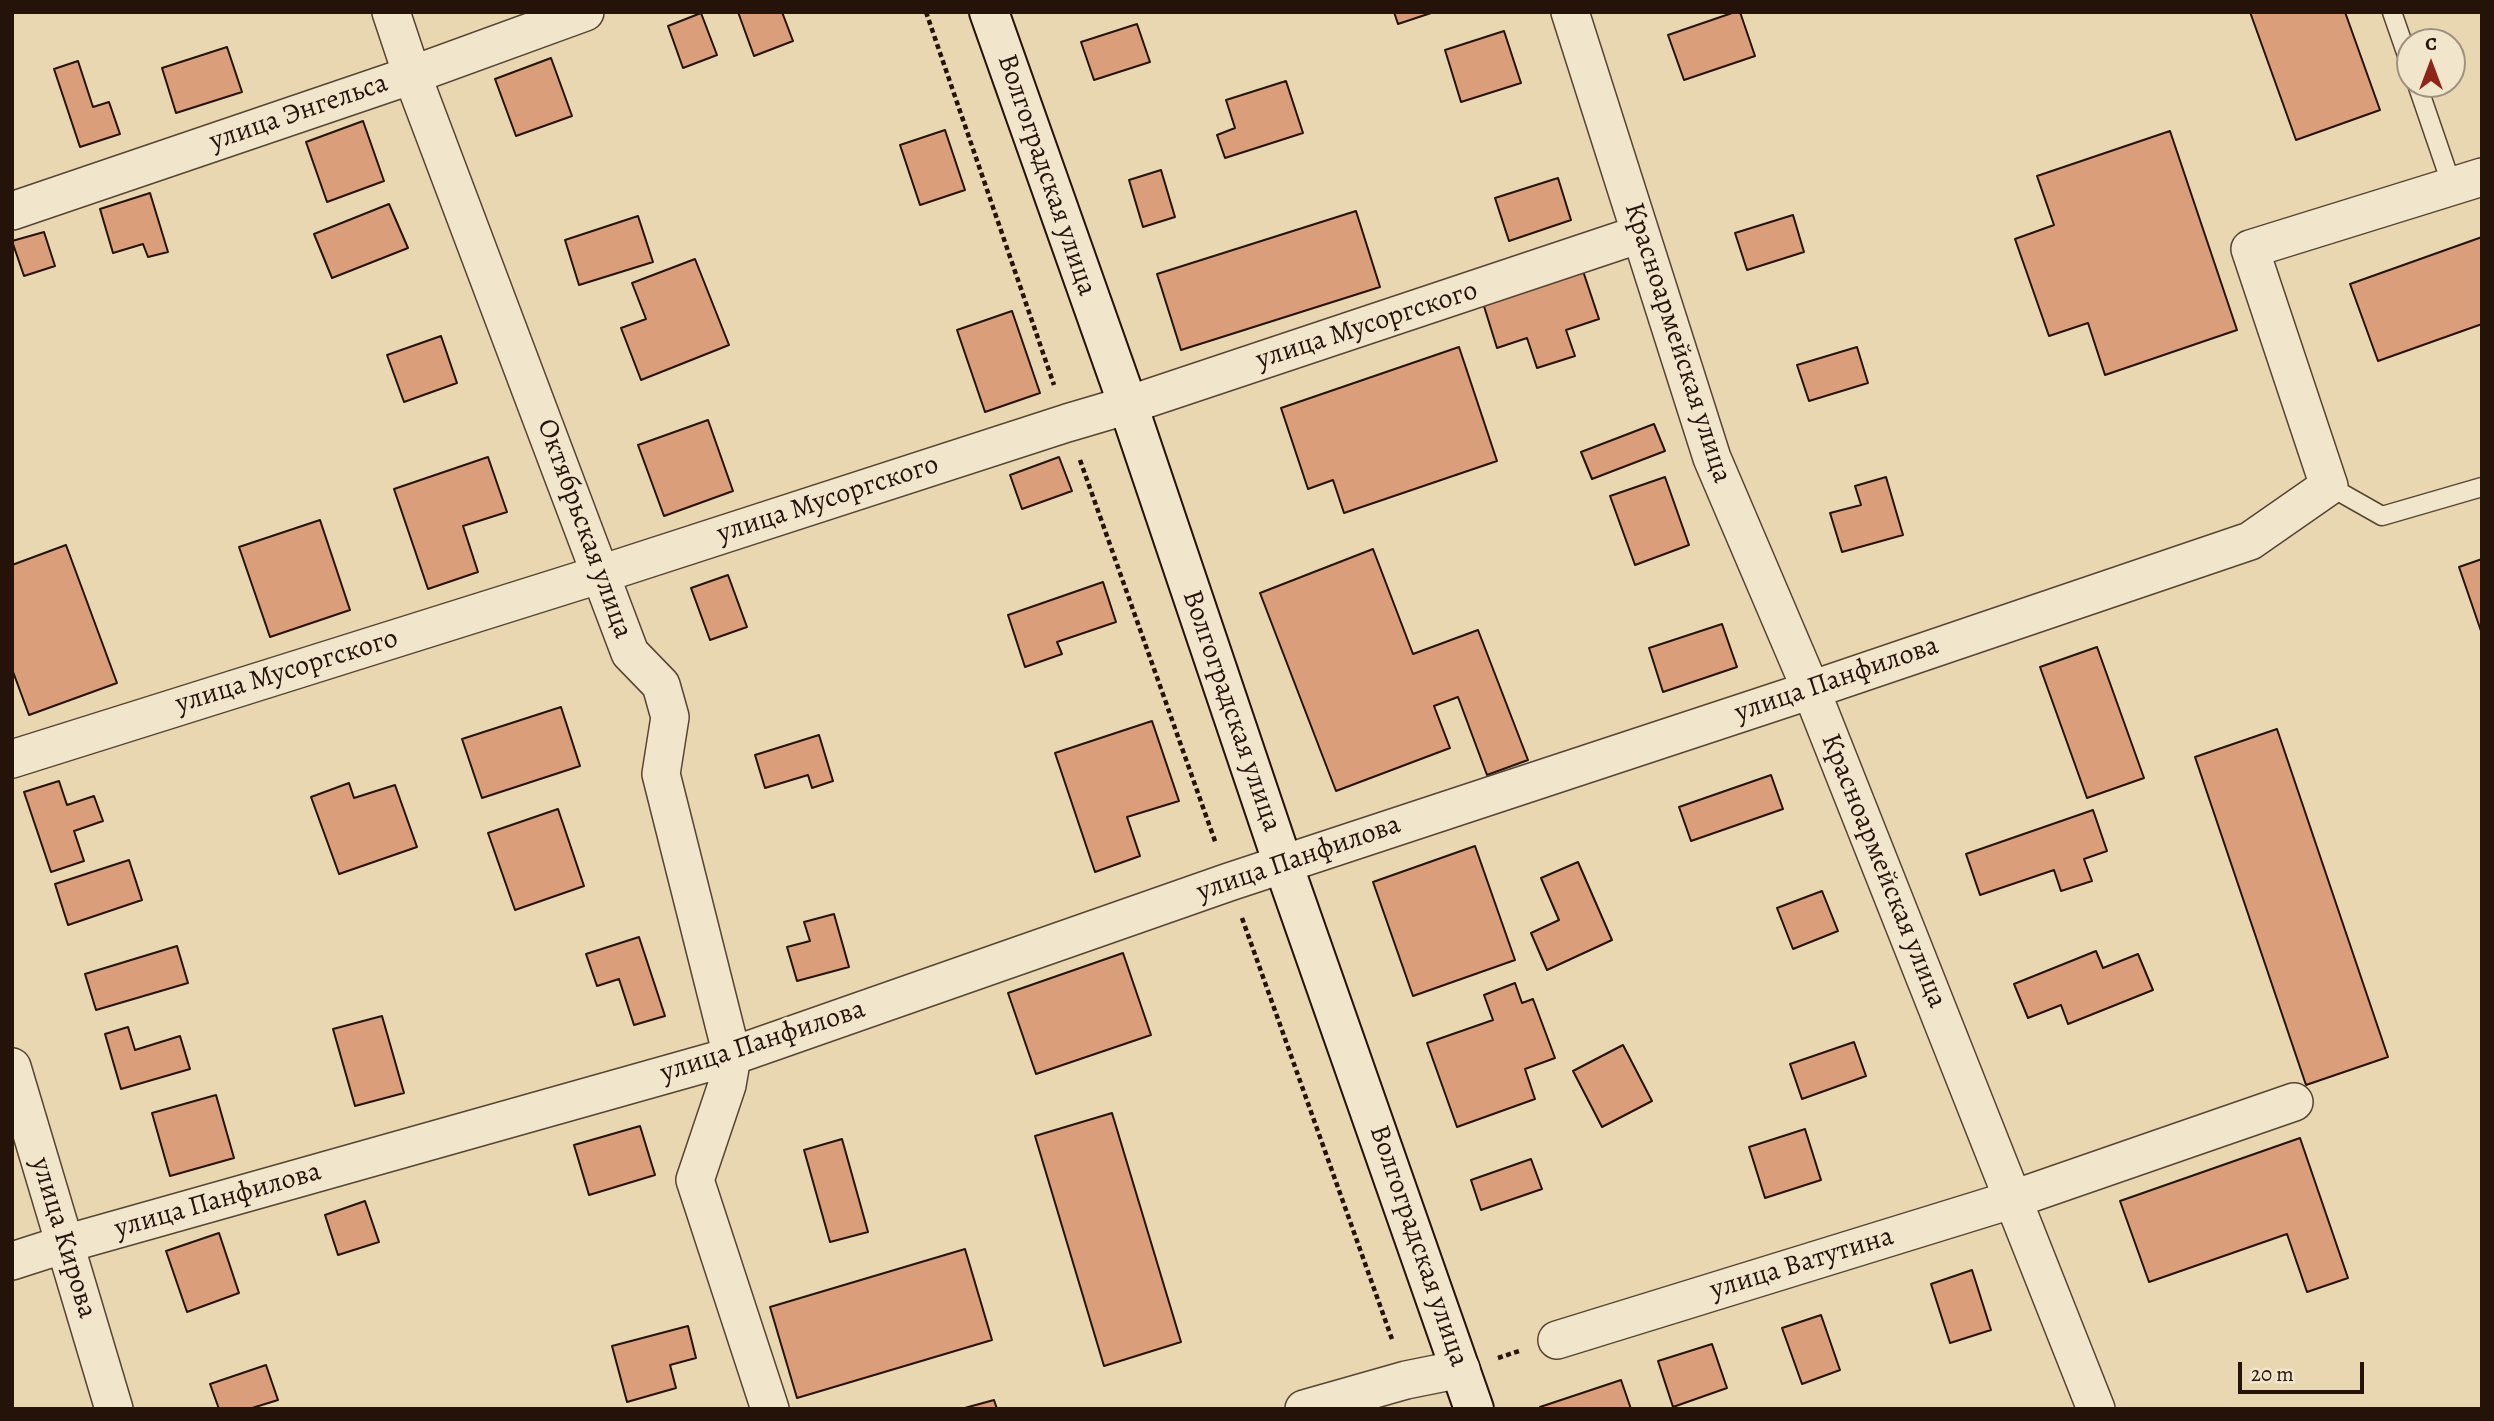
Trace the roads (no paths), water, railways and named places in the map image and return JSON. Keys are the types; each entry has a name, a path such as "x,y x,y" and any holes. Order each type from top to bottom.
{"street":[{"name":"Октябрьская улица","path":"391,12 412,75 630,653 660,685 670,717 660,774 732,1056 727,1085 695,1180 771,1409"},
{"name":"улица Энгельса","path":"12,211 412,75 585,12"},
{"name":"Волгоградская улица","path":"989,12 1128,405 1283,864 1474,1409"},
{"name":"Красноармейская улица","path":"1570,12 1712,458 1811,690 2096,1409"},
{"path":"2329,486 2250,249 2467,182"},
{"name":"улица Мусоргского","path":"12,759 1128,405 1640,234"},
{"name":"улица Панфилова","path":"12,1261 732,1056 1229,882 1811,690 2250,541 2329,486"},
{"name":"улица Кирова","path":"12,1067 114,1409"},
{"name":"улица Ватутина","path":"1557,1339 2014,1199 2294,1102"},
{"path":"1304,1409 1406,1380 1461,1369"}],"lane":[{"path":"2424,98 2467,182"},
{"path":"2329,486 2382,516 2482,487"}]}
